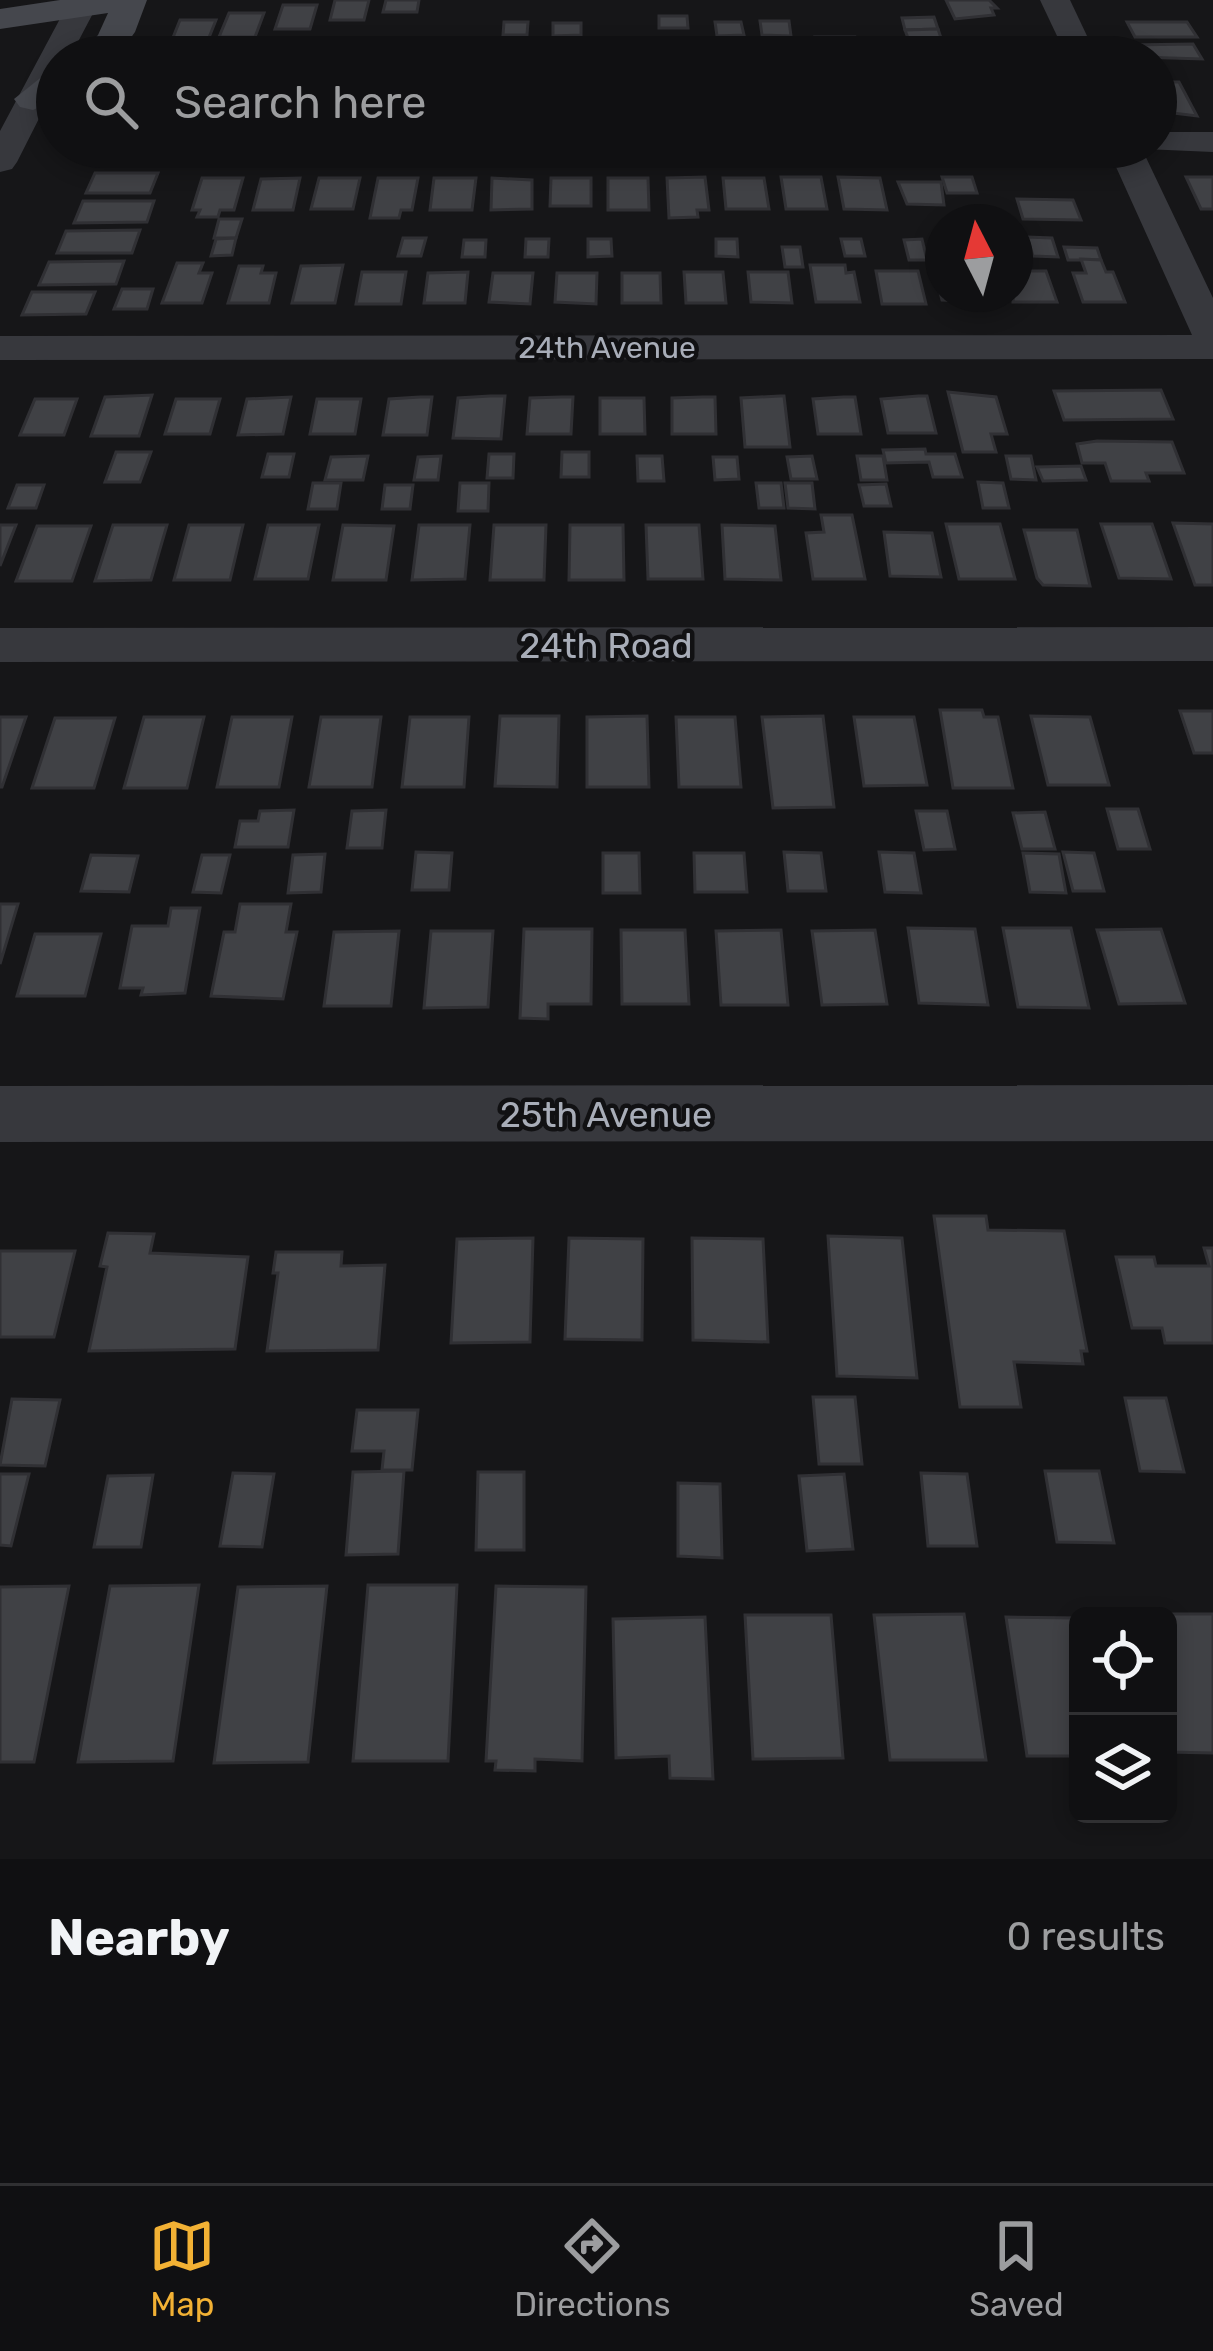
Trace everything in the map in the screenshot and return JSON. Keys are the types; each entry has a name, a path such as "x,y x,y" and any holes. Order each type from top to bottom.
{"street":[{"path":"0,19 129,0 114,36"},
{"path":"1055,0 1072,36"},
{"path":"70,36 84,4"},
{"path":"3,150 36,104"},
{"path":"1177,142 1213,142"},
{"path":"3,150 36,146"},
{"path":"1134,168 1213,343"},
{"name":"24th Avenue","path":"0,349 1213,343"},
{"name":"24th Road","path":"0,645 1213,644"},
{"name":"25th Avenue","path":"0,1114 1213,1113"}],"building":[{"path":"335,0 369,0 364,20 330,20"},
{"path":"386,0 419,0 417,12 383,12"},
{"path":"946,0 989,0 997,8 991,8 994,15 955,19"},
{"path":"283,5 317,5 310,29 275,29"},
{"path":"229,13 264,13 255,36 219,36"},
{"path":"659,16 687,16 688,28 659,28"},
{"path":"934,17 938,29 905,30 902,18"},
{"path":"180,20 216,20 210,36 174,36"},
{"path":"760,21 789,21 791,36 762,35"},
{"path":"504,22 528,22 527,35 503,35"},
{"path":"715,22 741,22 744,35 717,36"},
{"path":"1127,22 1187,22 1197,37 1177,36 1134,36"},
{"path":"553,23 581,23 581,35 553,36"},
{"path":"938,29 940,36 907,36 905,30"},
{"path":"1177,44 1193,44 1202,59 1177,58"},
{"path":"1177,82 1179,82 1197,116 1177,114"},
{"path":"95,173 158,173 150,193 86,193"},
{"path":"705,177 709,210 697,210 698,217 669,218 667,178"},
{"path":"781,177 821,177 827,209 786,209"},
{"path":"838,177 880,178 887,210 844,209"},
{"path":"942,177 972,177 977,193 947,193"},
{"path":"1186,177 1213,177 1213,209 1201,209"},
{"path":"202,178 243,178 234,210 220,210 218,217 197,217 200,210 192,210"},
{"path":"300,178 293,210 253,210 261,179"},
{"path":"319,178 360,178 353,209 311,209"},
{"path":"378,178 418,178 412,210 401,210 399,218 370,218"},
{"path":"434,178 476,178 472,210 430,210"},
{"path":"492,178 532,180 532,209 491,210"},
{"path":"551,178 591,178 591,206 550,206"},
{"path":"608,178 648,178 649,210 608,210"},
{"path":"723,178 764,178 769,209 726,209"},
{"path":"898,182 941,182 944,204 907,204"},
{"path":"1017,199 1073,200 1081,220 1033,219 1033,204 1018,204"},
{"path":"83,201 154,201 147,222 74,223"},
{"path":"219,219 242,219 236,238 214,238"},
{"path":"140,230 132,253 57,253 66,231"},
{"path":"1033,237 1052,238 1058,257 1033,256"},
{"path":"236,238 232,255 211,256 216,239"},
{"path":"403,238 426,238 421,256 398,256"},
{"path":"526,239 549,239 548,257 525,257"},
{"path":"588,239 611,239 612,256 588,257"},
{"path":"716,239 737,239 738,257 716,256"},
{"path":"841,239 861,239 865,256 845,256"},
{"path":"922,239 925,260 909,260 904,240"},
{"path":"464,240 486,240 485,257 462,257"},
{"path":"782,247 800,247 803,267 785,267"},
{"path":"1064,247 1097,248 1101,260 1068,260"},
{"path":"1081,259 1101,260 1106,272 1113,272 1125,302 1083,302 1073,273 1086,273"},
{"path":"124,261 116,284 39,285 49,262"},
{"path":"177,263 203,263 199,273 212,273 202,303 162,303"},
{"path":"343,265 335,303 292,303 301,266"},
{"path":"810,265 845,265 846,273 854,272 860,302 816,302"},
{"path":"239,266 263,266 261,273 276,273 269,303 228,303"},
{"path":"876,271 918,271 925,304 882,304"},
{"path":"1033,271 1046,271 1057,302 1033,302"},
{"path":"362,272 406,272 401,304 356,304"},
{"path":"468,272 465,303 424,303 428,273"},
{"path":"684,272 723,272 726,303 686,303"},
{"path":"748,272 788,272 792,303 751,302"},
{"path":"493,273 533,273 530,304 489,302"},
{"path":"557,273 597,273 596,304 555,302"},
{"path":"622,273 660,273 661,303 622,303"},
{"path":"122,289 153,289 147,309 114,309"},
{"path":"32,292 95,292 86,314 22,315"},
{"path":"1161,390 1173,419 1064,420 1054,391"},
{"path":"948,392 996,397 1007,434 991,434 996,452 963,452"},
{"path":"152,395 139,436 91,436 105,397"},
{"path":"505,396 501,439 453,438 458,398"},
{"path":"784,396 790,447 745,447 741,398"},
{"path":"927,396 936,433 888,433 881,399"},
{"path":"291,397 283,434 238,435 247,399"},
{"path":"432,397 427,435 383,435 389,399"},
{"path":"573,397 571,434 527,434 530,398"},
{"path":"715,397 716,434 672,434 672,398"},
{"path":"855,397 861,434 818,434 813,399"},
{"path":"600,398 644,398 645,434 600,434"},
{"path":"35,399 77,399 64,435 20,435"},
{"path":"176,399 220,399 210,434 165,434"},
{"path":"317,399 361,399 355,434 310,434"},
{"path":"1172,442 1184,473 1146,473 1149,481 1111,481 1105,463 1082,463 1077,444"},
{"path":"925,449 926,454 955,454 962,477 933,477 929,462 886,463 883,450"},
{"path":"116,452 151,452 140,482 105,482"},
{"path":"562,452 589,452 589,477 561,477"},
{"path":"268,454 294,454 289,477 262,477"},
{"path":"489,454 514,454 513,478 487,478"},
{"path":"368,456 363,480 325,480 331,457"},
{"path":"441,456 438,480 414,480 418,457"},
{"path":"637,456 662,456 664,481 638,481"},
{"path":"812,456 817,479 791,479 787,457"},
{"path":"857,456 883,456 887,480 861,480"},
{"path":"1006,456 1031,456 1036,480 1011,479"},
{"path":"713,457 737,457 739,479 715,480"},
{"path":"1081,466 1086,480 1043,481 1037,467"},
{"path":"978,482 1003,483 1009,508 983,508"},
{"path":"313,483 341,483 337,509 308,509"},
{"path":"460,483 489,483 488,511 458,511"},
{"path":"756,483 781,483 784,508 759,508"},
{"path":"785,483 812,483 815,509 788,508"},
{"path":"886,484 891,506 864,506 859,485"},
{"path":"17,485 44,485 36,508 8,508"},
{"path":"385,485 413,485 410,509 382,509"},
{"path":"821,515 852,515 865,579 813,579 806,533 824,532"},
{"path":"1173,523 1213,524 1213,585 1195,585"},
{"path":"946,524 1000,524 1015,579 959,579"},
{"path":"1101,524 1152,524 1171,579 1119,578"},
{"path":"0,525 16,525 0,566"},
{"path":"113,525 167,525 151,580 95,581"},
{"path":"189,525 243,525 230,580 174,580"},
{"path":"268,525 319,525 308,579 255,579"},
{"path":"343,525 394,526 386,580 333,580"},
{"path":"419,525 470,525 465,579 412,580"},
{"path":"494,525 546,525 544,580 490,580"},
{"path":"570,525 623,525 624,580 569,580"},
{"path":"646,525 699,525 703,579 648,579"},
{"path":"722,525 775,526 781,580 725,579"},
{"path":"37,526 91,526 72,581 16,581"},
{"path":"1024,530 1077,530 1090,586 1043,585"},
{"path":"884,532 932,533 941,577 890,576"},
{"path":"940,710 982,710 984,717 998,717 1013,788 953,788"},
{"path":"1180,711 1213,711 1213,753 1194,753"},
{"path":"500,716 559,716 557,787 495,786"},
{"path":"647,716 649,787 587,787 587,717"},
{"path":"823,716 834,807 773,808 762,717"},
{"path":"1031,716 1090,717 1109,785 1048,785"},
{"path":"0,717 26,717 2,787 0,787"},
{"path":"144,717 204,717 187,788 124,788"},
{"path":"232,717 292,717 279,787 217,787"},
{"path":"321,717 381,717 372,787 309,787"},
{"path":"410,717 469,717 464,787 402,787"},
{"path":"676,717 735,717 741,787 679,787"},
{"path":"854,717 914,717 927,785 864,786"},
{"path":"55,718 115,718 94,788 32,788"},
{"path":"1107,809 1138,809 1150,849 1118,849"},
{"path":"294,810 288,847 235,847 240,821 258,821 260,811"},
{"path":"386,810 382,848 347,848 352,811"},
{"path":"916,811 947,811 955,849 924,850"},
{"path":"1045,812 1055,849 1022,849 1013,813"},
{"path":"416,852 452,853 449,890 412,890"},
{"path":"784,852 821,853 826,891 788,891"},
{"path":"879,852 914,853 921,893 885,892"},
{"path":"1063,852 1094,853 1104,891 1073,891"},
{"path":"603,853 639,853 640,893 603,893"},
{"path":"694,853 744,853 747,892 695,892"},
{"path":"1023,853 1059,854 1066,893 1030,892"},
{"path":"325,854 321,892 288,893 293,855"},
{"path":"91,855 138,856 129,892 81,891"},
{"path":"202,855 230,855 221,893 193,892"},
{"path":"0,904 18,904 0,964"},
{"path":"240,904 291,904 286,932 297,932 283,999 211,996 224,932 235,932"},
{"path":"171,908 200,908 185,993 141,995 143,988 120,988 132,926 168,926"},
{"path":"908,928 975,929 988,1005 919,1003"},
{"path":"1003,928 1071,928 1089,1008 1018,1007"},
{"path":"524,929 592,929 591,1004 548,1004 548,1019 520,1018"},
{"path":"1161,929 1185,1003 1119,1004 1097,930"},
{"path":"621,930 685,930 689,1004 622,1004"},
{"path":"781,930 788,1005 721,1005 716,931"},
{"path":"875,930 887,1004 822,1005 812,931"},
{"path":"399,931 391,1006 324,1006 334,932"},
{"path":"431,931 493,931 488,1007 424,1008"},
{"path":"35,934 101,934 85,996 17,996"},
{"path":"934,1216 986,1216 988,1230 1064,1231 1087,1351 1081,1351 1083,1364 1014,1362 1021,1407 960,1407"},
{"path":"108,1233 154,1234 150,1253 248,1257 235,1349 89,1351 107,1267 100,1266"},
{"path":"828,1236 902,1238 917,1378 837,1376"},
{"path":"533,1238 530,1342 451,1343 457,1239"},
{"path":"569,1238 643,1239 642,1340 565,1339"},
{"path":"692,1238 763,1239 768,1342 693,1340"},
{"path":"1204,1248 1213,1248 1213,1343 1165,1343 1162,1328 1132,1328 1116,1257 1154,1257 1156,1266 1209,1266"},
{"path":"0,1251 75,1251 54,1337 0,1337"},
{"path":"276,1252 342,1252 341,1266 385,1265 378,1350 267,1351 278,1273 273,1273"},
{"path":"813,1397 855,1397 862,1464 819,1464"},
{"path":"1125,1398 1166,1398 1184,1472 1140,1471"},
{"path":"12,1399 60,1400 45,1466 0,1465"},
{"path":"357,1410 418,1410 412,1470 382,1470 384,1451 352,1451"},
{"path":"404,1471 398,1554 346,1555 353,1472"},
{"path":"1045,1471 1099,1471 1114,1543 1057,1542"},
{"path":"478,1472 524,1472 524,1550 476,1550"},
{"path":"233,1473 274,1474 262,1547 220,1546"},
{"path":"921,1473 967,1474 977,1546 928,1546"},
{"path":"0,1474 29,1474 11,1546 0,1545"},
{"path":"844,1474 853,1549 807,1551 799,1476"},
{"path":"153,1475 141,1547 94,1547 108,1476"},
{"path":"678,1483 720,1484 722,1558 678,1556"},
{"path":"199,1585 173,1761 78,1762 110,1586"},
{"path":"368,1585 457,1585 448,1761 353,1761"},
{"path":"69,1586 34,1762 0,1762 0,1587"},
{"path":"327,1586 308,1762 214,1763 238,1587"},
{"path":"496,1586 586,1587 582,1761 535,1759 535,1771 495,1770 496,1761 486,1761"},
{"path":"964,1614 986,1760 890,1760 874,1615"},
{"path":"1177,1614 1213,1614 1213,1753 1177,1752"},
{"path":"745,1615 831,1615 843,1758 753,1759"},
{"path":"705,1617 713,1779 670,1778 669,1756 616,1758 613,1619"},
{"path":"1006,1617 1069,1618 1069,1756 1027,1756"}]}
